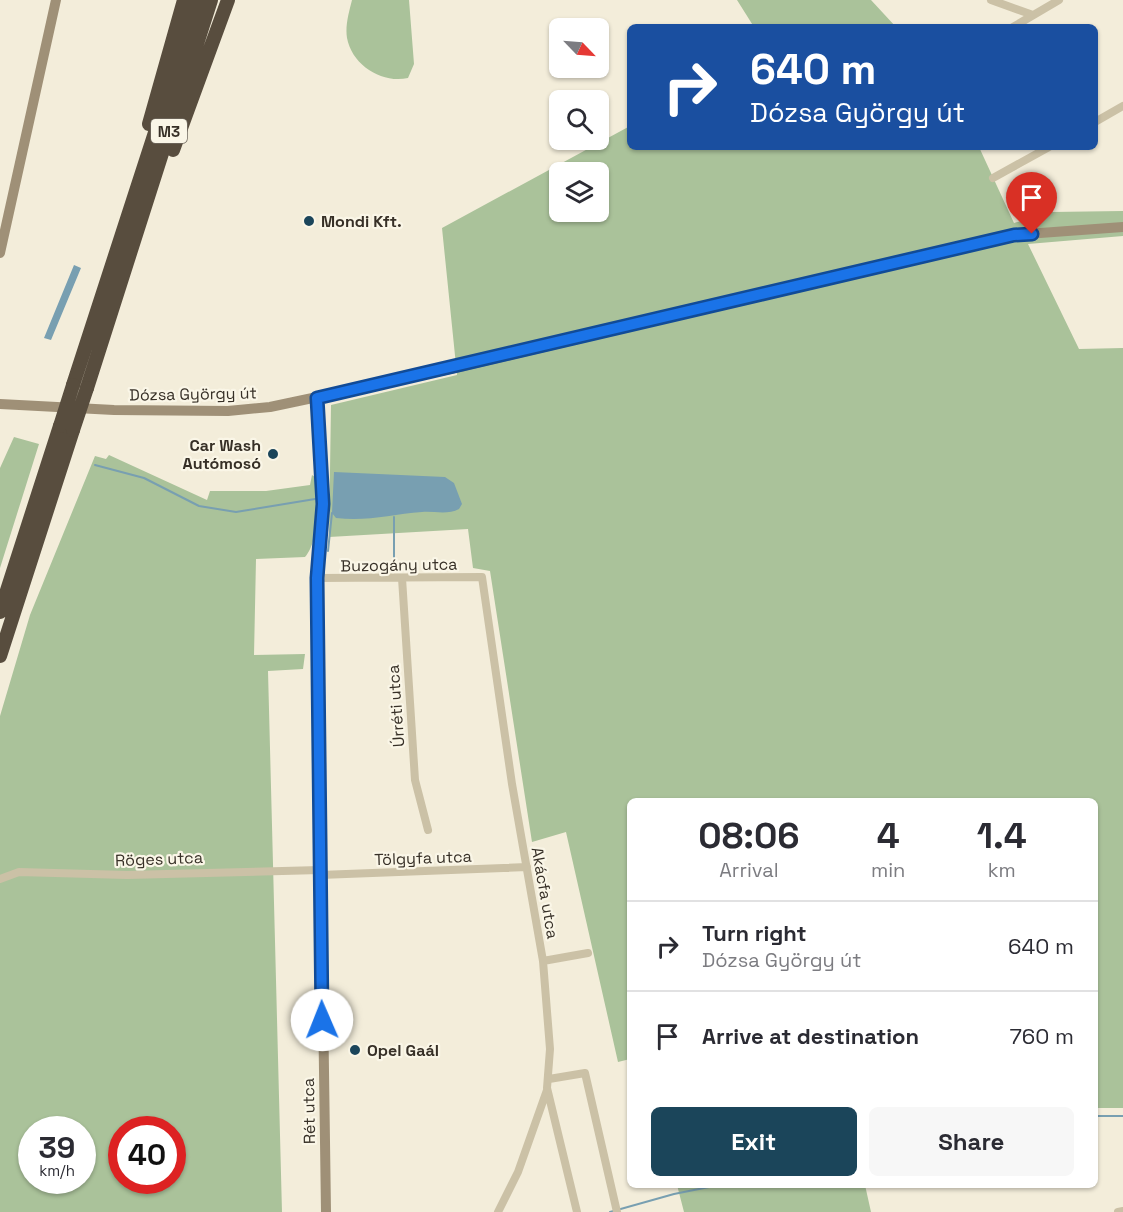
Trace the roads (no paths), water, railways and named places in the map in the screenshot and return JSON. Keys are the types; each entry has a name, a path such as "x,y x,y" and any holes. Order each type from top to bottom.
{"highway":[{"path":"120,243 126,203 184,0"},
{"name":"M3","path":"0,656 120,243 198,0"},
{"name":"M3","path":"80,386 127,263 211,0"},
{"path":"127,263 155,200 228,0"},
{"name":"M3","path":"0,612 67,428"}],"main road":[{"path":"0,253 56,0"},
{"name":"Dózsa György út","path":"0,404 114,410 228,411 270,407 317,398 1014,235 1123,227"},
{"name":"Rét utca","path":"317,398 323,504 317,578 326,1212"}],"street":[{"path":"991,0 1033,15"},
{"path":"1018,24 1059,0"},
{"path":"1098,120 1123,106"},
{"path":"993,178 1044,150"},
{"name":"Buzogány utca","path":"317,578 482,577"},
{"name":"Akácfa utca","path":"482,577 526,867 543,960 548,1013 549,1078 547,1088 577,1212"},
{"name":"Úrréti utca","path":"402,579 415,780 428,830"},
{"name":"Tölgyfa utca","path":"320,872 526,867"},
{"name":"Röges utca","path":"0,879 19,872 127,874 320,872"},
{"path":"543,960 588,953"},
{"path":"549,1078 585,1073 616,1209"},
{"path":"498,1212 518,1172 547,1088"},
{"path":"1118,1212 1123,1211"}],"water":[{"path":"74,265 81,268 51,340 44,338"},
{"path":"334,472 445,477 454,483 462,504 459,509 450,512 422,512 358,519 336,518 332,513"}],"waterway":[{"path":"95,465 144,478 199,506 236,512 315,499"},
{"path":"328,551 332,513"},
{"path":"394,517 394,569"},
{"path":"324,558 324,573"},
{"path":"1098,1116 1123,1116"},
{"path":"610,1212 704,1188"}],"place":[{"name":"Mondi Kft.","path":"309,221"},
{"name":"Car Wash Autómosó","path":"273,454"},
{"name":"Opel Gaál","path":"355,1050"}]}
